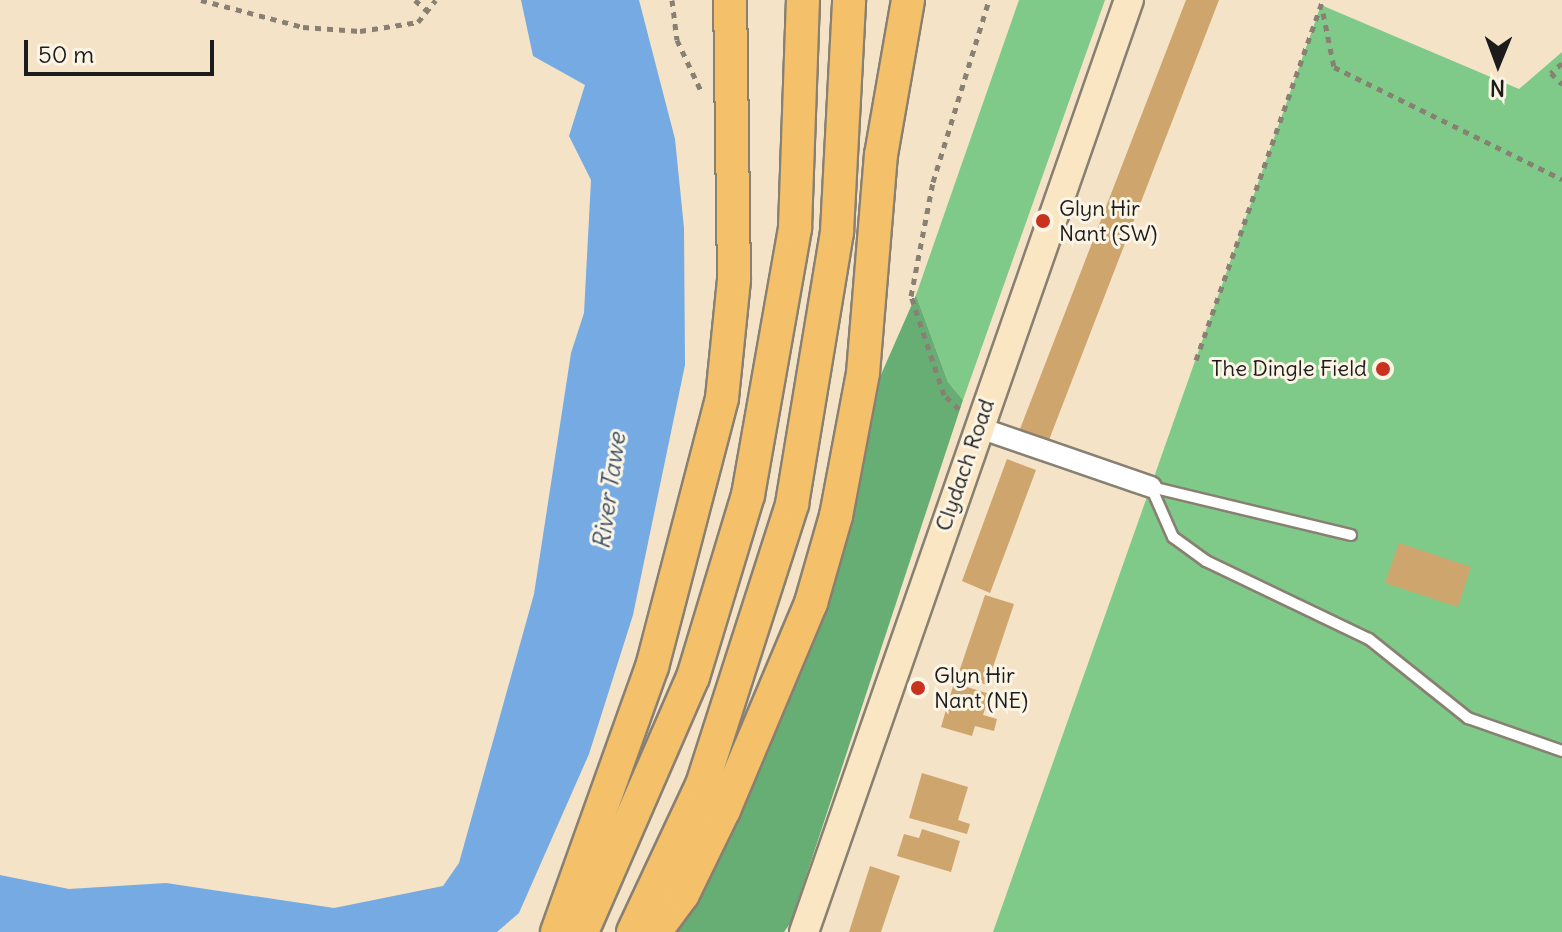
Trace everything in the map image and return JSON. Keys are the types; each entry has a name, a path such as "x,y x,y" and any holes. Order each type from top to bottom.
{"main road":[{"path":"557,932 652,667 722,398 734,279 730,0"},
{"path":"582,932 693,677 748,495 795,228 803,0"},
{"path":"633,932 702,785 792,504 837,232 849,0"},
{"path":"655,932 683,894 730,796 811,603 836,516 863,373 882,141 908,0"},
{"name":"Clydach Road","path":"804,932 977,427 1129,0"}],"street":[{"path":"977,427 1151,487"}],"lane":[{"path":"1151,487 1351,535"},
{"path":"1151,487 1173,537 1206,561 1369,639 1468,718 1562,751"}],"path":[{"path":"201,0 326,30 403,26 429,12 436,0"},
{"path":"415,0 429,12"},
{"path":"672,0 677,40 707,109"},
{"path":"977,427 944,395 911,296 933,182 989,0"},
{"path":"1323,0 1334,67 1562,179"},
{"path":"1196,360 1323,12"},
{"path":"1562,63 1551,73 1562,84"}],"green space":[{"path":"1019,0 1105,0 963,400 948,382 916,295"},
{"path":"1321,5 1519,89 1562,52 1562,932 993,932"},
{"path":"916,295 948,382 963,400 791,922 784,932 672,932 786,710 835,578 865,411"}],"water":[{"name":"River Tawe","path":"521,0 639,0 675,139 684,228 685,365 633,615 589,754 519,913 497,932 0,932 0,875 69,889 166,883 334,908 443,886 459,863 534,594 571,353 584,313 591,180 569,136 585,85 533,56"}],"building":[{"path":"1186,0 1219,0 1049,440 1020,429"},
{"path":"1007,459 1036,470 990,593 962,581"},
{"path":"1399,543 1471,567 1458,607 1385,583"},
{"path":"985,595 1014,604 987,685 958,675"},
{"path":"954,683 990,694 983,715 997,719 994,731 975,726 972,736 941,727"},
{"path":"922,773 968,787 958,820 970,824 967,834 909,818"},
{"path":"922,829 960,841 951,872 897,856 904,834 919,838"},
{"path":"870,866 900,876 881,932 849,932"}],"place":[{"name":"Glyn Hir Nant (SW)","path":"1043,221"},
{"name":"The Dingle Field","path":"1383,369"},
{"name":"Glyn Hir Nant (NE)","path":"918,688"}]}
